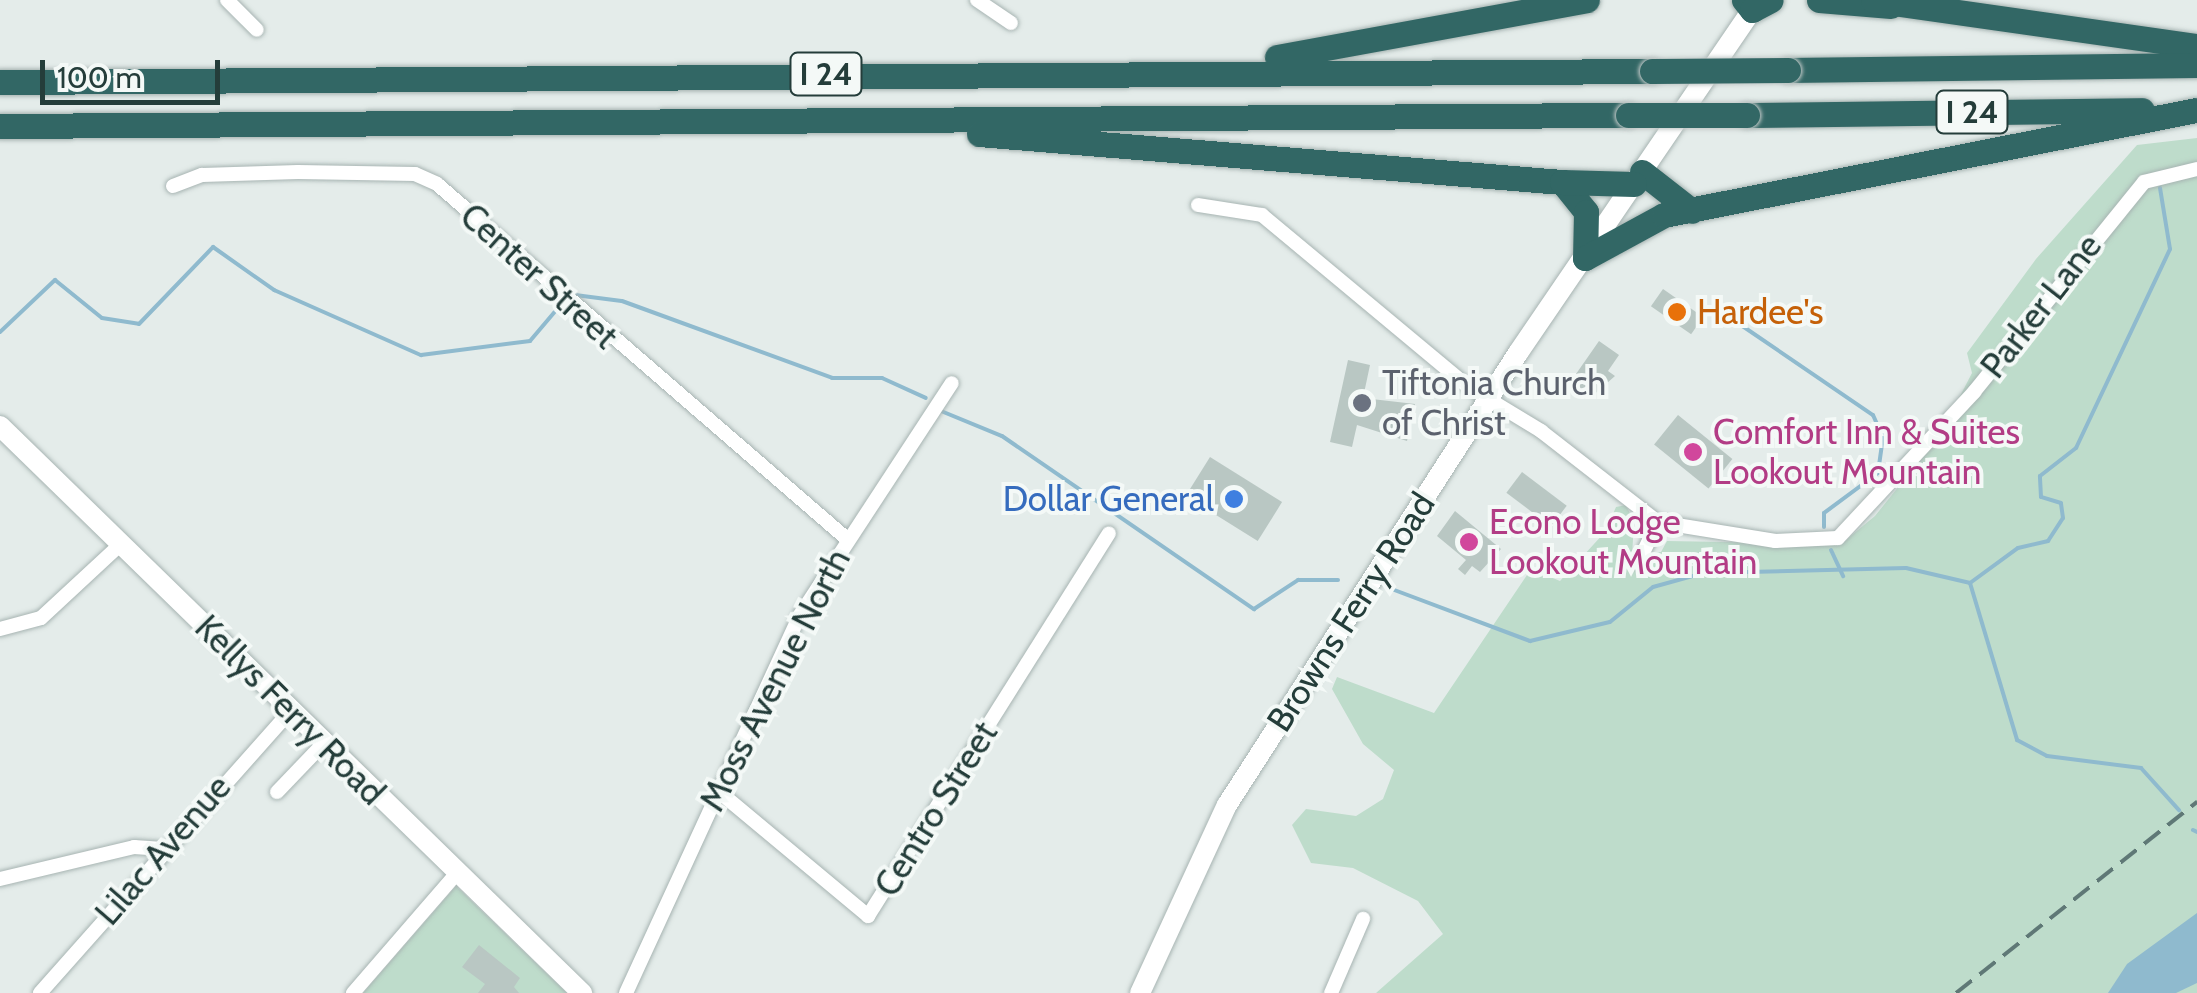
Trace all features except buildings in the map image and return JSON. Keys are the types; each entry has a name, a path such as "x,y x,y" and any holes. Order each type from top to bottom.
{"highway":[{"path":"1203,71 1586,0"},
{"path":"1819,0 1906,7 2197,46"},
{"path":"1873,0 1906,7"},
{"name":"I 24","path":"0,82 2197,65"},
{"path":"1562,182 1586,212 1585,258 1664,215 2196,110"},
{"name":"I 24","path":"0,126 2196,110"},
{"path":"816,121 1562,182 1638,178 1692,211"}],"street":[{"path":"227,0 256,30"},
{"path":"976,0 1011,23"},
{"name":"Browns Ferry Road","path":"1140,993 1226,805 1490,395 1757,3"},
{"name":"Parker Lane","path":"1198,206 1262,215 1467,386 1490,395 1658,522 1774,541 1838,538 1974,392 2144,182 2197,169"},
{"name":"Center Street","path":"173,186 202,175 298,172 414,174 435,183 847,540"},
{"name":"Moss Avenue North","path":"626,993 800,615 952,383"},
{"name":"Kellys Ferry Road","path":"0,426 582,993"},
{"path":"1638,563 1658,522"},
{"name":"Centro Street","path":"717,790 868,916 1109,534"},
{"path":"0,629 40,618 122,544"},
{"name":"Lilac Avenue","path":"40,993 163,848 291,710"},
{"path":"277,792 324,743"},
{"path":"0,879 134,847 163,848"},
{"path":"353,993 456,874"},
{"path":"1331,993 1364,919"}],"green space":[{"path":"2197,138 2197,993 1376,993 1443,934 1418,901 1353,868 1311,863 1292,825 1306,809 1356,816 1383,799 1394,770 1363,744 1332,689 1337,677 1434,713 1531,569 1560,581 1605,532 1616,507 1626,505 1634,522 1632,556 1661,552 1667,541 1841,544 1875,516 1940,435 1972,373 1967,353 2036,259 2137,145"},
{"path":"456,886 567,993 363,993"}],"water":[{"path":"2197,913 2197,983 2176,993 2108,993 2127,964"}],"waterway":[{"path":"1389,588 1530,641 1610,622 1653,587 1704,573 1906,568 1970,583 2018,548 2048,541 2063,518 2061,503 2041,497 2040,476 2076,448 2170,249 2160,188"},
{"path":"0,332 55,280 102,318 139,324 213,247 274,290 421,355 530,341 557,309"},
{"path":"575,295 622,301 832,378 882,378 926,398"},
{"path":"1735,321 1873,415 1883,437 1878,473 1824,513 1824,527"},
{"path":"941,411 1002,436 1254,609 1298,580 1338,580"},
{"path":"1831,550 1843,576"},
{"path":"1970,583 2017,740 2047,756 2141,768 2179,810"},
{"path":"2193,830 2197,832"}],"railway":[{"path":"1956,993 2197,802"}],"place":[{"name":"Hardee's","path":"1677,312"},
{"name":"Tiftonia Church of Christ","path":"1362,403"},
{"name":"Comfort Inn & Suites Lookout Mountain","path":"1693,452"},
{"name":"Dollar General","path":"1234,499"},
{"name":"Econo Lodge Lookout Mountain","path":"1469,542"}]}
